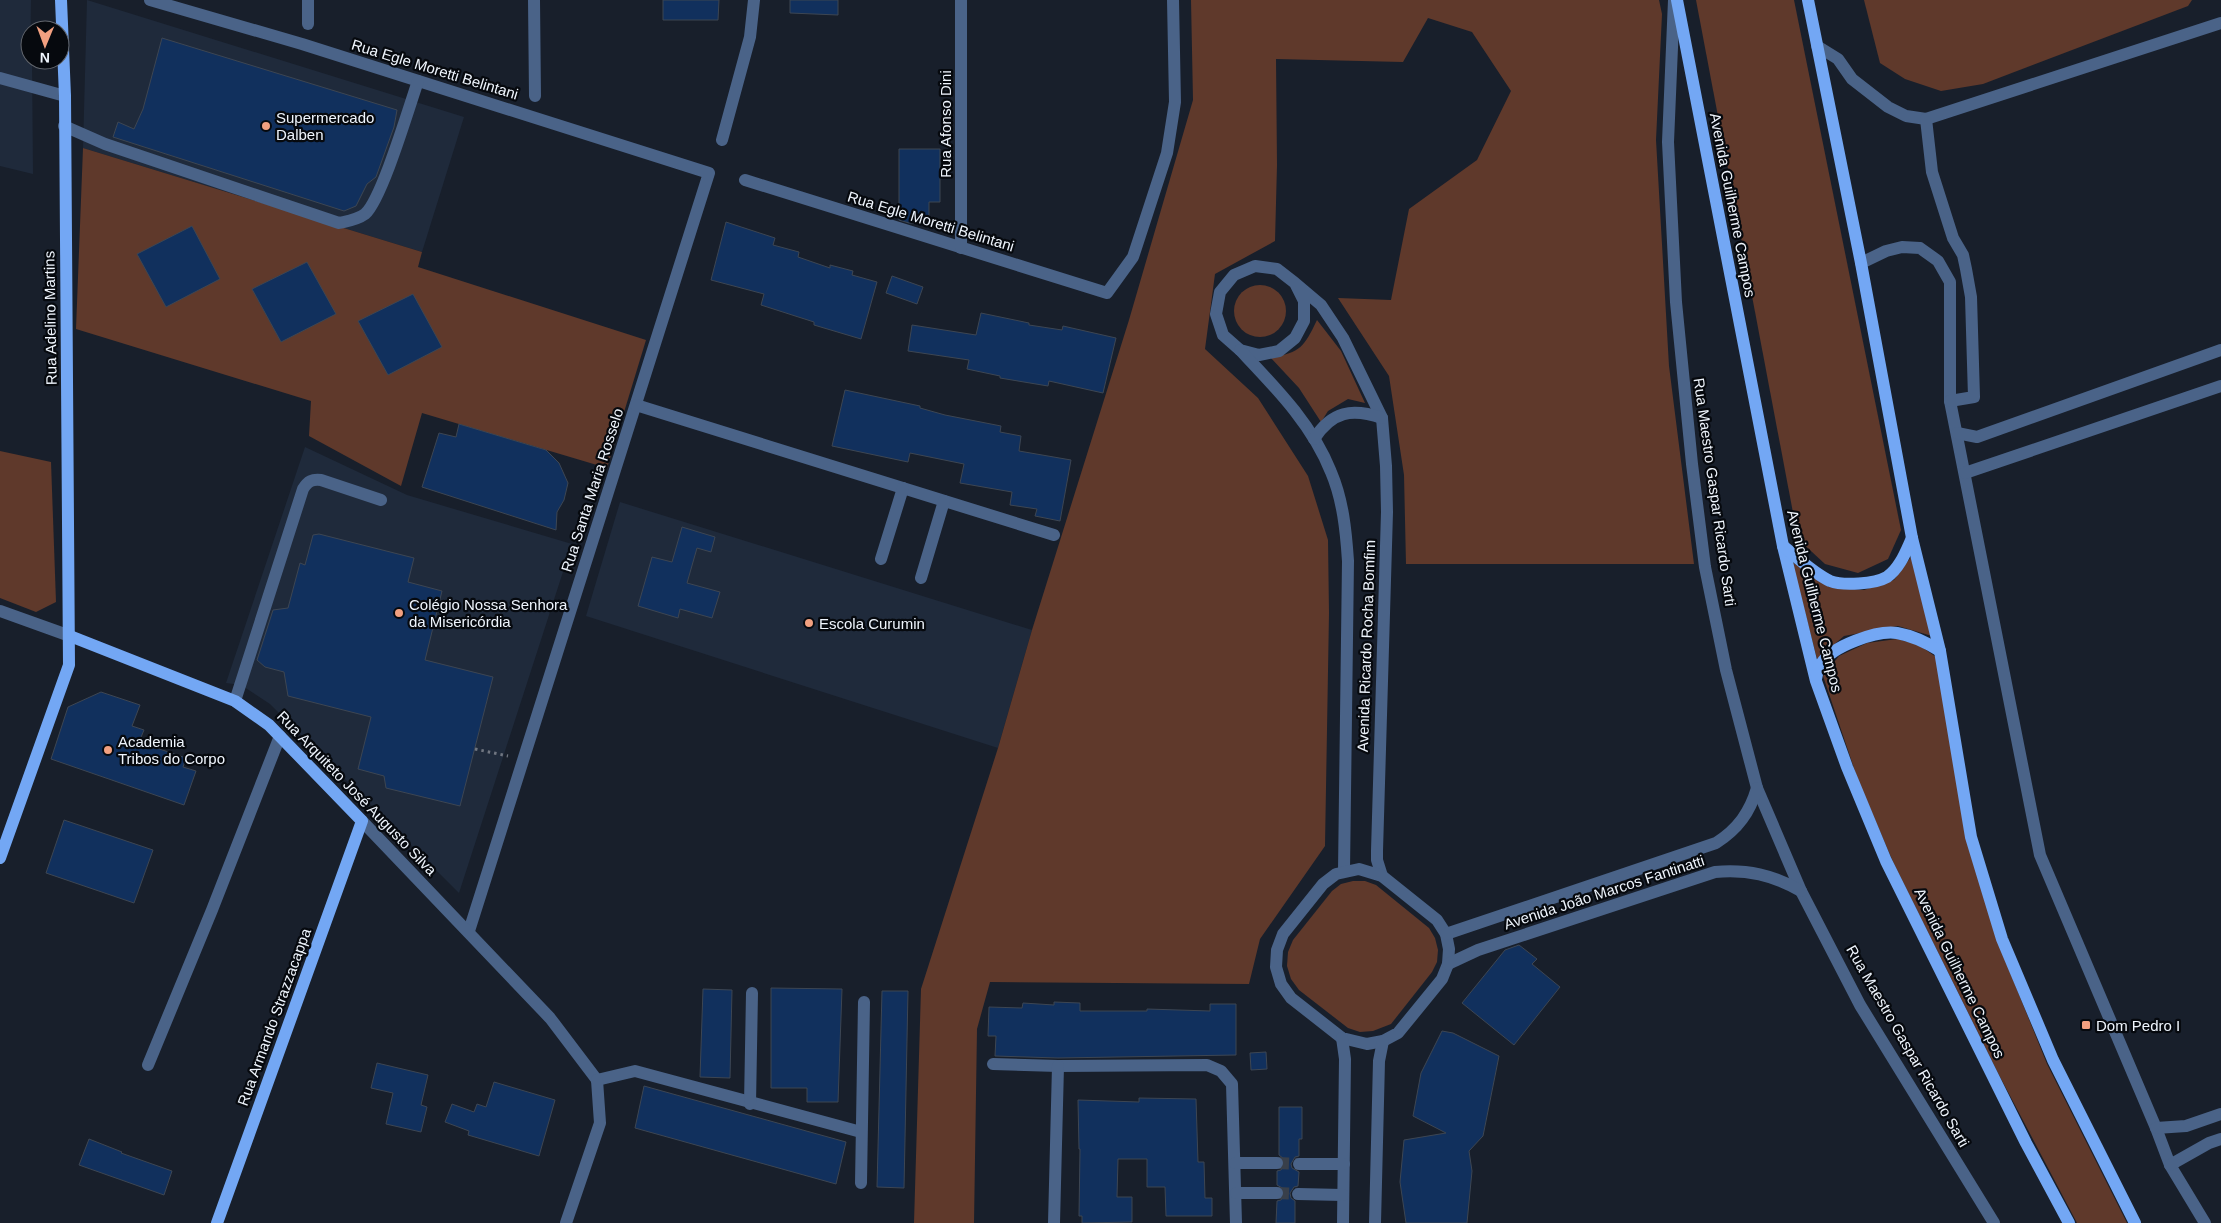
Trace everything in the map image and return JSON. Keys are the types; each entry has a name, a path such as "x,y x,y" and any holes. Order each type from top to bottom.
{"main road":[{"name":"Rua Adelino Martins","path":"0,858 69,664 65,96 61,0"},
{"name":"Avenida Guilherme Campos","path":"1675,0 1783,546 1816,681 1847,767 1886,861 2026,1143 2069,1223"},
{"path":"1808,0 1861,263 1912,538 1940,651 1971,837 2002,938 2053,1060 2135,1223"},
{"path":"1783,546 1809,568 1832,581 1857,585 1887,577 1902,560 1912,538"},
{"path":"1816,681 1820,664 1837,648 1864,638 1895,633 1921,639 1940,651"},
{"name":"Rua Arquiteto José Augusto Silva","path":"70,636 235,701 269,725 362,821"},
{"name":"Rua Armando Strazzacappa","path":"217,1223 362,821"}],"street":[{"name":"Rua Egle Moretti Belintani","path":"150,0 418,81 709,173"},
{"path":"308,0 308,24"},
{"path":"534,0 535,96"},
{"path":"722,140 750,37 754,0"},
{"name":"Rua Afonso Dini","path":"961,0 961,248"},
{"name":"Rua Egle Moretti Belintani","path":"745,180 1107,293 1133,257 1167,152 1175,102 1173,0"},
{"name":"Rua Maestro Gaspar Ricardo Sarti","path":"1675,0 1668,142 1676,302 1691,454 1705,567 1726,670 1757,788 1801,891 1860,1005 1994,1223"},
{"path":"1817,46 1838,58 1852,79 1888,107 1906,116 1926,120 2221,23"},
{"path":"0,78 65,96"},
{"path":"64,126 105,144 339,223 352,221 365,214 378,194 418,81"},
{"path":"1926,120 1932,172 1953,238 1963,255 1970,297 1974,397 1950,401"},
{"name":"Rua Santa Maria Rosselo","path":"469,931 709,173"},
{"path":"1861,263 1886,251 1902,247 1920,248 1938,260 1950,282 1950,401 2040,855 2170,1165 2206,1223"},
{"name":"Avenida Ricardo Rocha Bomfim","path":"1344,871 1348,561 1346,531 1341,501 1331,472 1314,439 1285,398 1240,350 1223,335 1216,314 1220,292 1234,275 1255,266 1277,269 1321,305 1339,332 1382,418 1386,466 1386,512 1377,860 1382,876"},
{"path":"1240,350 1259,355 1279,351 1295,338 1304,321 1304,301 1295,283"},
{"path":"1957,433 1977,437 2221,350"},
{"path":"1964,473 2221,386"},
{"path":"636,404 1054,536"},
{"path":"1314,439 1321,428 1330,420 1342,414 1367,412 1382,418"},
{"path":"235,701 303,489 307,482 314,479 321,480 381,500"},
{"path":"881,559 903,488"},
{"path":"921,578 944,501"},
{"name":"Rua Arquiteto José Augusto Silva","path":"0,611 70,636"},
{"path":"148,1065 212,910 280,736"},
{"name":"Avenida João Marcos Fantinatti","path":"1446,934 1716,843 1738,825 1747,814 1757,788"},
{"name":"Rua Arquiteto José Augusto Silva","path":"362,821 550,1018 597,1080"},
{"path":"1367,870 1382,876 1438,920 1446,934 1449,949 1448,964 1442,978 1398,1033 1383,1041 1367,1044 1342,1038 1291,998 1285,991 1278,975 1276,958 1283,934 1323,884 1344,871 1367,870"},
{"name":"Avenida João Marcos Fantinatti","path":"1448,964 1478,950 1715,872 1733,870 1769,875 1801,891"},
{"path":"750,1104 752,993"},
{"path":"861,1183 864,1002"},
{"path":"1342,1038 1345,1059 1343,1223"},
{"path":"1375,1223 1379,1061 1383,1041"},
{"path":"993,1064 1058,1066 1207,1065 1221,1071 1232,1084 1236,1223"},
{"path":"1054,1223 1058,1066"},
{"path":"566,1223 600,1123 597,1080 635,1071 750,1104 861,1132"},
{"path":"2156,1128 2186,1126 2221,1114"},
{"path":"2170,1165 2209,1143 2221,1139"},
{"path":"1235,1163 1278,1163"},
{"path":"1299,1164 1344,1164"},
{"path":"1236,1193 1277,1193"},
{"path":"1298,1194 1343,1195"}],"path":[{"path":"475,749 523,759"}],"shaded area":[{"path":"0,0 31,0 31,20 20,20 20,70 32,70 33,174 0,166"},
{"path":"87,0 464,117 422,252 83,148"},
{"path":"1191,0 1659,0 1662,14 1656,140 1669,366 1694,564 1406,564 1404,475 1389,376 1338,298 1391,300 1409,209 1477,160 1511,91 1472,32 1428,18 1403,62 1276,59 1277,165 1275,241 1215,274 1205,349 1258,398 1308,476 1328,540 1329,613 1325,846 1260,939 1249,984 990,982 977,1029 974,1223 914,1223 921,989 998,748 1032,630 1129,320 1193,100"},
{"path":"1696,0 1794,0 1901,530 1888,559 1858,573 1825,564 1798,539"},
{"path":"1864,0 2192,0 2188,6 1983,84 1941,91 1905,79 1880,63"},
{"path":"83,148 422,252 418,267 646,340 607,468 422,413 401,486 309,436 311,401 76,329"},
{"path":"1260,285 1274,289 1282,297 1286,311 1282,325 1274,333 1260,337 1246,333 1238,325 1234,311 1238,297 1246,289"},
{"path":"1317,320 1341,351 1365,403 1348,399 1328,411 1321,422 1299,388 1271,358 1289,353 1300,347 1309,336"},
{"name":"Colégio Nossa Senhora da Misericórdia","path":"305,447 407,495 572,544 459,893 270,704 241,685 226,683"},
{"path":"0,451 51,462 56,602 36,612 0,598"},
{"name":"Escola Curumin","path":"620,502 1032,630 998,748 586,616"},
{"path":"1911,557 1932,636 1898,626 1844,636 1817,659 1792,562 1829,587 1864,590 1894,580"},
{"path":"1897,639 1919,645 1936,657 2001,950 2047,1064 2127,1223 2077,1223 1998,1073 1894,864 1858,780 1823,676 1839,656 1867,643"},
{"path":"1365,881 1376,885 1429,928 1435,938 1438,950 1437,962 1432,972 1391,1024 1373,1031 1360,1032 1348,1028 1299,990 1291,979 1287,966 1288,952 1293,940 1332,891 1341,884"}],"building":[{"path":"663,0 719,0 718,20 663,20"},
{"path":"790,0 838,0 838,15 790,13"},
{"name":"Supermercado Dalben","path":"162,38 397,110 394,127 376,177 367,184 356,206 344,211 113,137 118,122 134,129 143,109"},
{"path":"899,149 940,149 940,202 929,202 929,223 909,223 899,220"},
{"path":"726,222 775,238 773,245 799,252 798,257 830,268 830,265 853,271 852,275 877,282 861,339 814,325 814,322 761,305 764,294 711,280"},
{"path":"192,226 220,279 166,307 137,254"},
{"path":"307,262 336,314 281,342 252,289"},
{"path":"892,276 923,287 917,304 886,293"},
{"path":"413,294 442,347 388,375 358,321"},
{"path":"981,313 1029,323 1029,325 1062,330 1063,326 1116,338 1103,393 1049,381 1048,386 1000,378 1000,376 967,369 969,360 908,351 912,325 976,335"},
{"path":"845,390 920,406 920,408 945,415 1001,426 1000,432 1021,436 1019,451 1071,460 1060,521 1035,516 1037,509 1010,505 1012,492 960,483 964,464 910,453 908,462 832,446"},
{"path":"459,424 546,450 559,463 568,483 564,500 557,512 556,530 422,487 439,433 456,437"},
{"path":"682,527 715,537 711,552 697,548 687,583 720,592 712,618 680,609 678,618 638,606 652,557 672,562"},
{"path":"319,534 414,558 408,582 442,591 425,660 493,677 460,806 386,788 384,776 358,769 371,717 288,696 284,672 265,667 257,660 273,610 288,608 300,563 305,565 313,535"},
{"name":"Academia Tribos do Corpo","path":"101,692 140,705 132,726 144,730 139,742 186,758 183,767 196,771 184,805 51,759 68,707"},
{"path":"64,820 153,850 134,903 46,873"},
{"path":"1519,945 1537,959 1532,964 1560,987 1514,1045 1462,1003 1505,950"},
{"path":"771,988 842,989 838,1102 807,1102 807,1088 771,1088"},
{"path":"703,989 732,990 730,1078 700,1077"},
{"path":"882,991 908,991 904,1188 877,1187"},
{"path":"1054,1002 1080,1003 1080,1011 1147,1011 1147,1009 1210,1011 1210,1004 1236,1004 1236,1055 1058,1058 995,1056 996,1036 988,1036 989,1007 1022,1008 1023,1003 1054,1005"},
{"path":"1442,1031 1453,1033 1499,1056 1483,1136 1469,1151 1472,1171 1467,1223 1406,1223 1400,1182 1404,1140 1446,1133 1413,1116 1421,1073"},
{"path":"1266,1052 1267,1069 1251,1070 1250,1053"},
{"path":"377,1063 428,1075 421,1105 427,1107 421,1132 386,1124 393,1093 371,1088"},
{"path":"494,1082 555,1100 539,1156 468,1135 469,1131 445,1122 452,1104 474,1112 477,1104 486,1107"},
{"path":"644,1086 846,1142 836,1184 635,1128"},
{"path":"1139,1098 1196,1099 1198,1162 1204,1162 1205,1198 1212,1198 1212,1216 1166,1216 1165,1187 1147,1187 1147,1159 1118,1159 1117,1197 1132,1197 1132,1222 1082,1223 1082,1216 1079,1216 1080,1149 1078,1100 1139,1102"},
{"path":"1279,1107 1302,1107 1302,1139 1299,1139 1299,1156 1295,1157 1291,1164 1292,1168 1299,1172 1298,1186 1294,1187 1290,1193 1291,1198 1295,1201 1295,1223 1276,1223 1277,1201 1281,1200 1285,1193 1284,1189 1277,1185 1277,1171 1281,1170 1285,1163 1284,1159 1279,1155"},
{"path":"89,1139 121,1153 172,1171 164,1195 79,1165"}],"tunnel":[{"path":"1277,1163 1299,1164"},
{"path":"1277,1193 1298,1194"}],"place":[{"name":"Supermercado Dalben","path":"266,126"},
{"name":"Colégio Nossa Senhora da Misericórdia","path":"399,613"},
{"name":"Escola Curumin","path":"809,623"},
{"name":"Academia Tribos do Corpo","path":"108,750"},
{"name":"Dom Pedro I","path":"2086,1025"}]}
